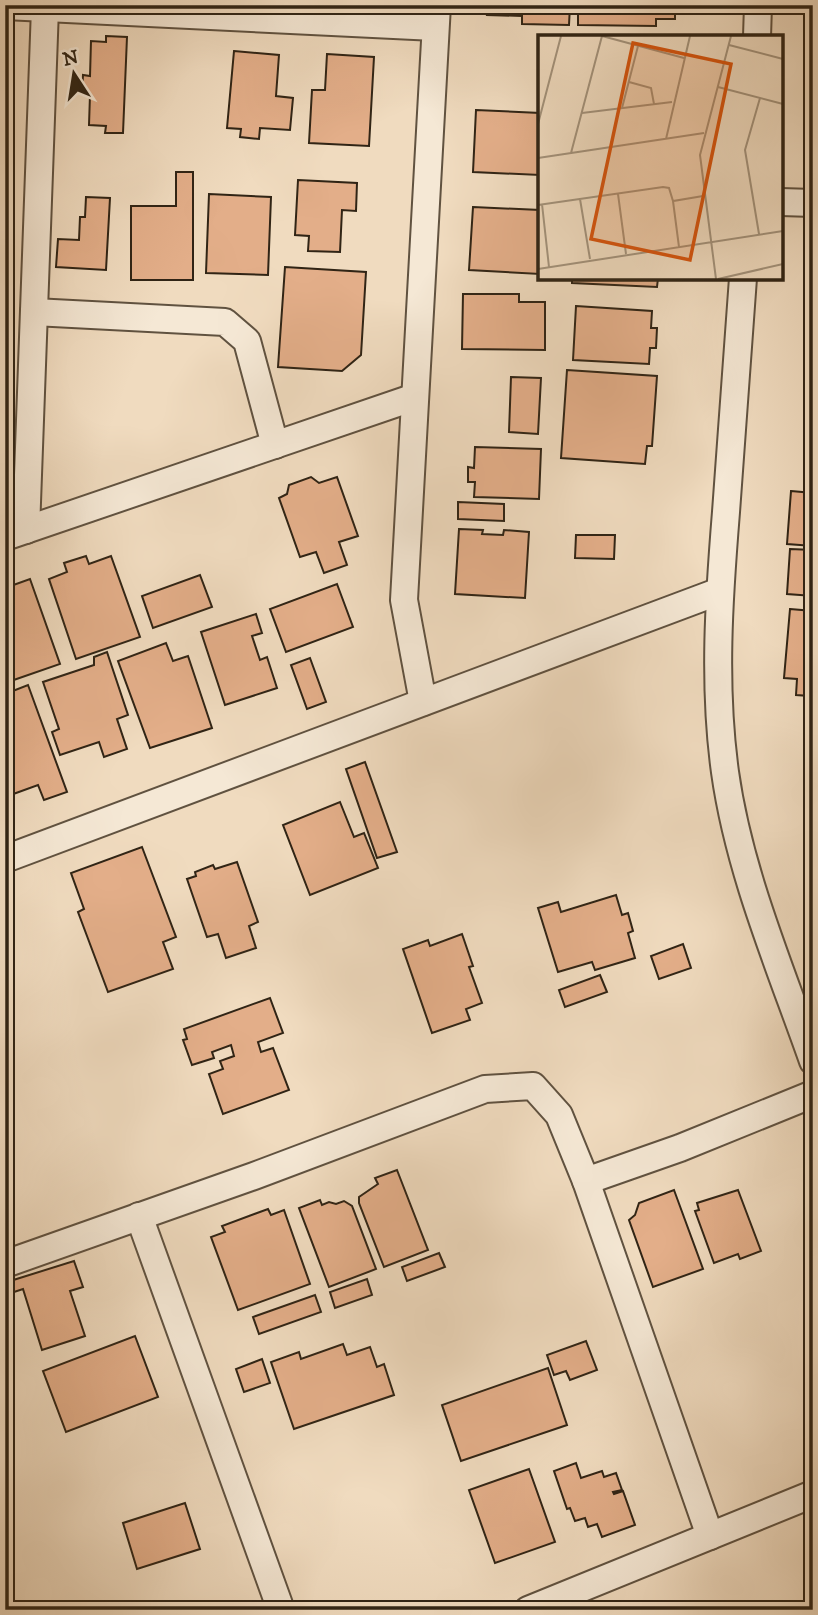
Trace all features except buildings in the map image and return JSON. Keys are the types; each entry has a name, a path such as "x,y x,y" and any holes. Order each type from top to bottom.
{"street":[{"path":"757,35 758,5"},
{"path":"5,6 436,16 404,600 423,702"},
{"path":"45,8 34,312 15,533 415,397"},
{"path":"783,202 813,203"},
{"path":"743,280 720,591 719,716 733,819 752,885 813,1061"},
{"path":"34,312 225,322 247,341 275,444"},
{"path":"5,859 720,591"},
{"path":"5,1264 485,1089 533,1086 559,1115 586,1181 710,1536"},
{"path":"586,1181 680,1148 813,1094"},
{"path":"139,1216 281,1610"},
{"path":"528,1610 813,1494"}]}
